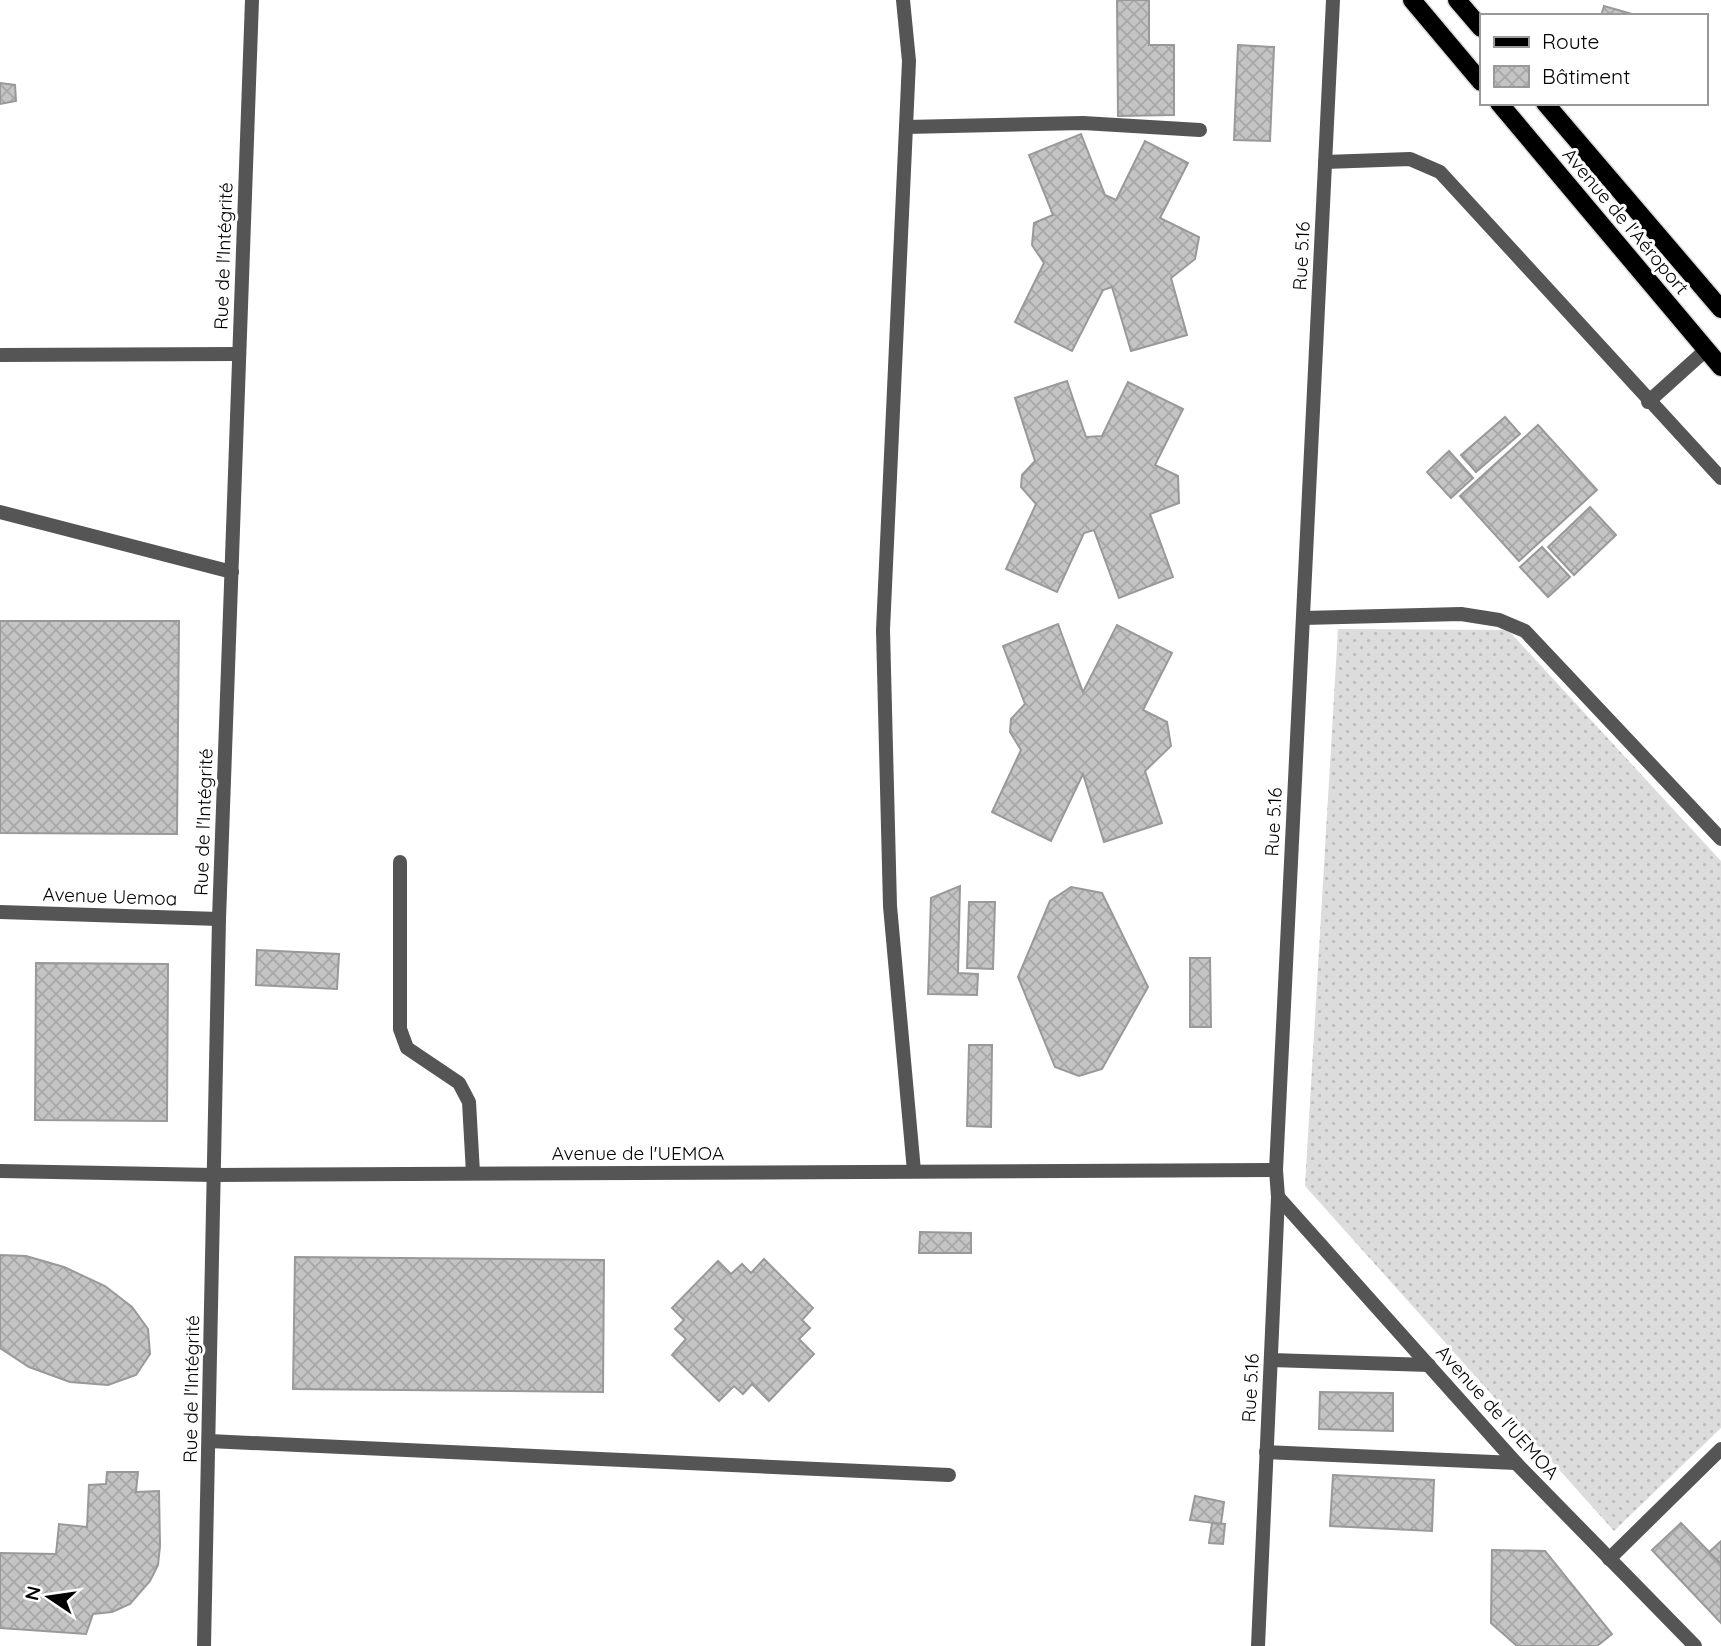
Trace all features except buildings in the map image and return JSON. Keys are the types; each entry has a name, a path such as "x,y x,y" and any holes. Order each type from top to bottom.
{"main road":[{"path":"1412,0 1480,81"},
{"path":"1457,0 1480,27"},
{"name":"Avenue de l'Aéroport","path":"1501,105 1721,367"},
{"name":"Avenue de l'Aéroport","path":"1547,105 1721,309"}],"street":[{"name":"Rue de l'Intégrité","path":"204,1646 219,919 251,0"},
{"path":"903,0 909,61 883,630 890,906 914,1171"},
{"name":"Rue 5.16","path":"1258,1646 1272,1360 1278,1197 1276,1170 1333,0"},
{"path":"906,127 1083,123 1200,130"},
{"path":"1325,162 1410,159 1440,172 1648,402 1721,478"},
{"path":"1648,402 1707,349"},
{"path":"0,355 239,354"},
{"path":"0,512 232,572"},
{"path":"1303,618 1461,614 1499,620 1525,631 1721,839"},
{"path":"400,862 400,1029 407,1048 459,1083 469,1102 473,1173"},
{"name":"Avenue Uemoa","path":"0,912 219,919"},
{"name":"Avenue de l'UEMOA","path":"0,1171 214,1175 1276,1170"},
{"name":"Avenue de l'UEMOA","path":"1278,1197 1516,1463 1695,1646"},
{"path":"1272,1360 1429,1365"},
{"path":"209,1441 949,1475"},
{"path":"1609,1559 1721,1449"},
{"path":"1266,1452 1516,1463"}],"shaded area":[{"path":"1338,629 1508,630 1721,861 1721,1428 1614,1531 1305,1186"}]}
